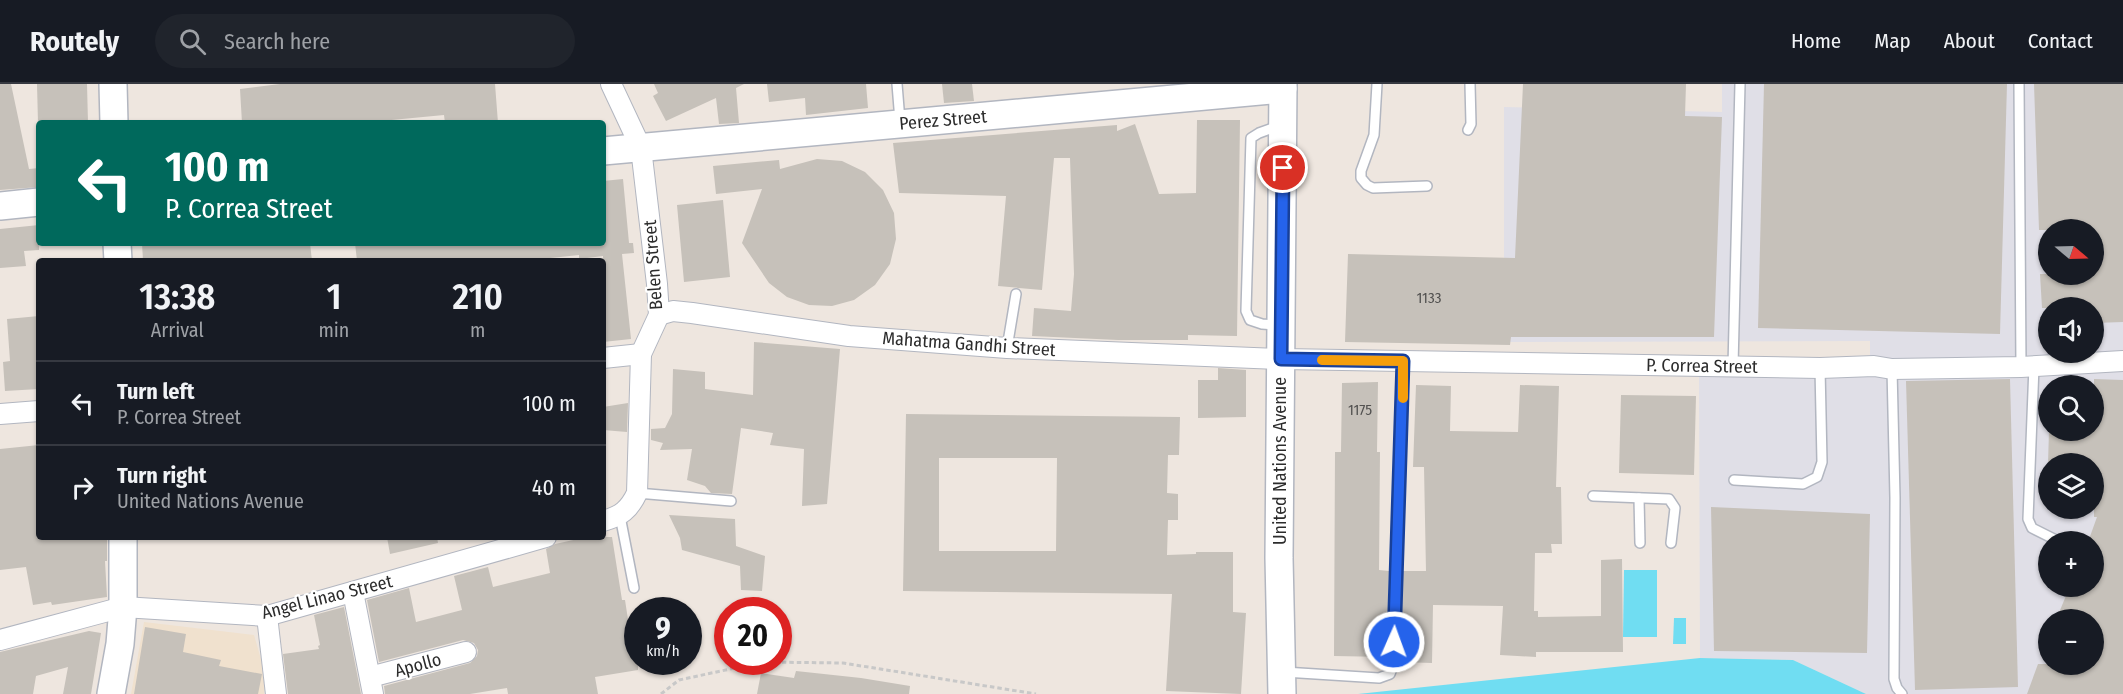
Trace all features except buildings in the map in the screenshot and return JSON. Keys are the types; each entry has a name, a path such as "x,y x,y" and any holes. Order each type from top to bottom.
{"street":[{"path":"113,84 114,120"},
{"name":"Belen Street","path":"611,84 641,148 659,315 640,354 637,493"},
{"name":"Perez Street","path":"606,151 1283,86"},
{"name":"United Nations Avenue","path":"1281,683 1283,86"},
{"path":"0,206 36,202"},
{"name":"Mahatma Gandhi Street","path":"659,315 673,311 849,336 1007,348 1281,359"},
{"path":"606,358 640,354"},
{"name":"P. Correa Street","path":"1281,359 1820,368 1874,366 1892,369 2123,361"},
{"path":"0,414 36,411"},
{"path":"612,518 631,506 637,493"},
{"path":"111,694 120,644 123,607 123,540"},
{"name":"Angel Linao Street","path":"0,640 123,607 267,616 535,540"},
{"path":"353,591 372,686"},
{"path":"267,616 276,694"},
{"name":"Apollo","path":"372,686 466,652"}],"lane":[{"path":"897,84 900,124"},
{"path":"1377,84 1374,135 1361,171 1361,178 1373,188 1427,186"},
{"path":"1468,130 1471,124 1470,84"},
{"path":"1732,366 1740,84"},
{"path":"2019,84 2027,366 2028,519 2032,528 2038,531"},
{"path":"1281,325 1262,324 1250,320 1246,311 1251,138 1283,124"},
{"path":"1007,348 1016,294"},
{"path":"1281,683 1379,678 1390,674 1393,666 1403,361"},
{"path":"1734,480 1803,484 1816,477 1822,462 1820,368"},
{"path":"1892,369 1895,498 1894,679 1902,694"},
{"path":"637,493 731,501"},
{"path":"1593,496 1669,499 1675,508 1671,543"},
{"path":"1639,498 1640,543"},
{"path":"612,518 634,588"}],"path":[{"path":"661,694 679,680 764,662 843,663 1036,694"}],"shaded area":[{"path":"1722,84 2123,84 2123,694 1866,694 1793,660 1700,658 1699,376 1870,368 1870,341 1504,342 1504,107 1722,112"},
{"path":"144,622 254,635 266,677 264,694 131,694"}],"water":[{"path":"1624,570 1657,570 1657,637 1623,637"},
{"path":"1674,618 1686,618 1686,644 1673,644"},
{"path":"1700,658 1793,660 1866,694 1358,694"}],"slow traffic":[{"path":"1322,360 1403,361 1403,398"}],"route":[{"path":"1283,168 1281,359 1403,361 1394,642"}]}
